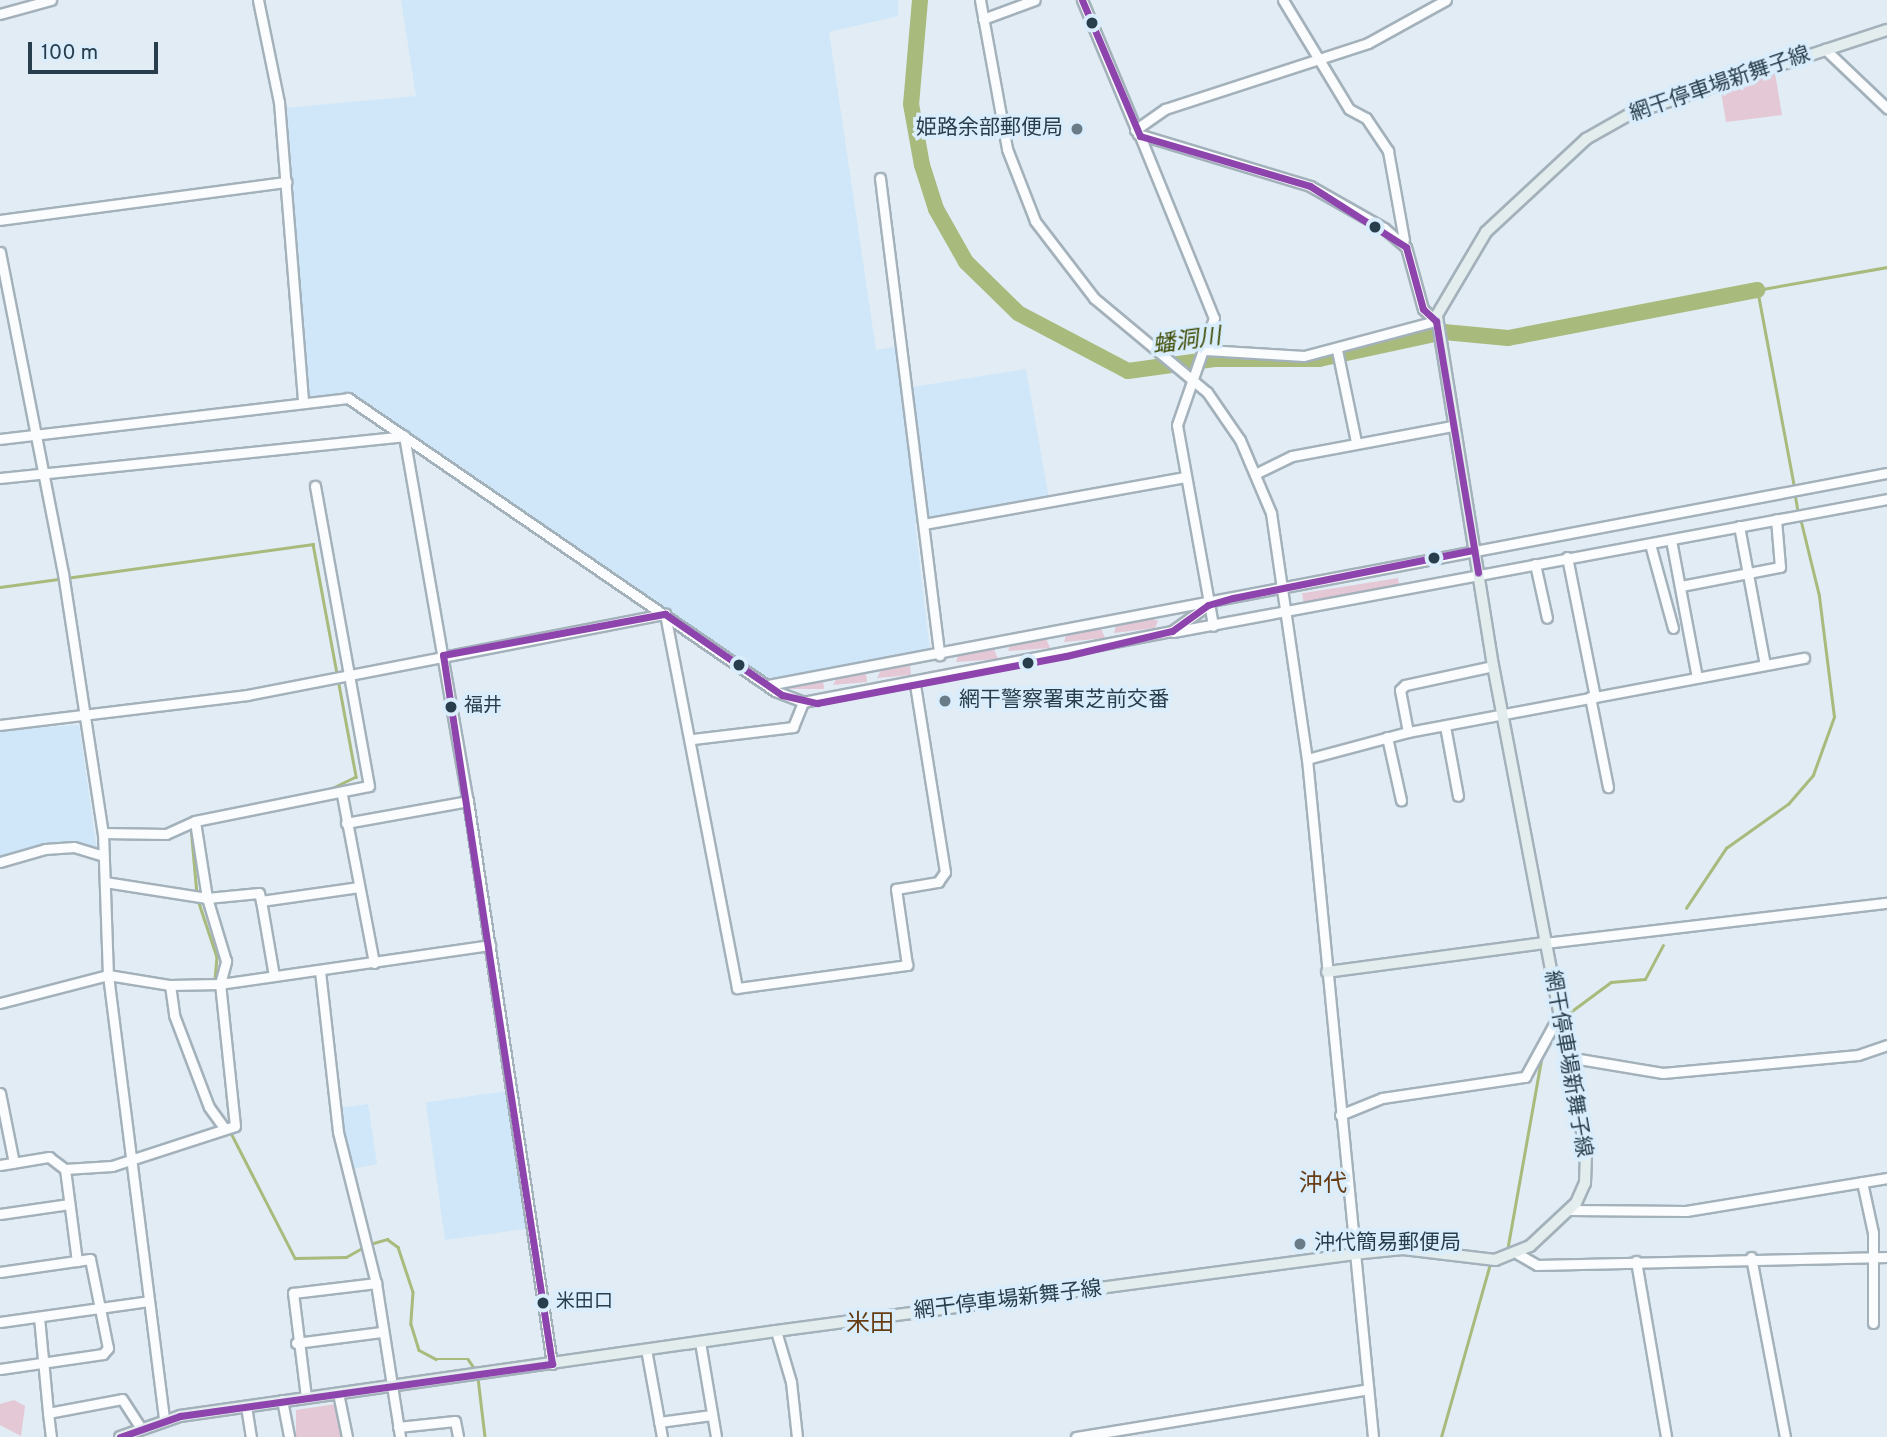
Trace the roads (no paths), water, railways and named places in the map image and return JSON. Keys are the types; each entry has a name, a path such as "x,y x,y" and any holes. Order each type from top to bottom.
{"main road":[{"name":"網干停車場新舞子線","path":"120,1437 164,1419 282,1400 1354,1254 1403,1249 1495,1260 1518,1254 1570,1210 1586,1169 1493,666 1435,328 1486,232 1586,139 1630,114 1887,30"},
{"name":"網干停車場新舞子線","path":"1328,972 1545,943"}],"street":[{"path":"0,14 51,0"},
{"path":"258,0 286,182 303,402"},
{"path":"980,0 1011,164 1035,221 1094,298 1192,382 1226,418 1257,473 1283,587 1307,759 1373,1437"},
{"path":"983,19 1035,0"},
{"path":"1082,0 1213,318 1206,350 1177,425 1213,626"},
{"path":"1206,350 1270,356 1337,350 1435,328 1423,309 1406,247 1388,151 1366,118 1349,109 1283,0"},
{"path":"1138,133 1165,109 1239,90 1316,55 1368,43 1446,0"},
{"path":"1825,49 1887,108"},
{"path":"1138,133 1310,186 1406,247"},
{"path":"880,178 939,655"},
{"path":"0,220 286,182"},
{"path":"0,252 65,584 103,833 108,975 164,1419"},
{"path":"1337,350 1356,442"},
{"path":"0,439 348,398 768,685 803,702 915,685 1172,631 1208,605"},
{"path":"1257,473 1292,456 1452,426"},
{"path":"0,478 404,436"},
{"path":"404,436 468,801 552,1364"},
{"path":"768,685 1208,605 1283,587 1887,473"},
{"path":"923,524 1185,477"},
{"path":"103,833 166,834 195,821 342,795 369,786 354,674 315,486"},
{"path":"1149,636 1887,499"},
{"path":"1681,586 1780,567 1776,519"},
{"path":"1739,526 1765,665"},
{"path":"1671,540 1697,677"},
{"path":"1650,544 1673,628"},
{"path":"1567,557 1608,787"},
{"path":"1535,564 1547,618"},
{"path":"0,725 85,717 354,674 664,614"},
{"path":"664,614 693,739 737,988 907,965 896,889 938,882 945,872 915,685"},
{"path":"1307,759 1408,732 1804,658"},
{"path":"1408,732 1400,690 1405,685 1493,666"},
{"path":"693,739 793,727 803,702"},
{"path":"1445,726 1458,796"},
{"path":"1388,737 1401,800"},
{"path":"342,795 374,962"},
{"path":"346,823 468,801"},
{"path":"195,821 205,898 226,961 217,984 228,1127"},
{"path":"0,862 45,849 74,847 104,856"},
{"path":"105,882 192,898 259,893 274,976"},
{"path":"261,901 359,887"},
{"path":"1545,943 1887,903"},
{"path":"0,1003 108,975 170,985 217,984 490,946"},
{"path":"320,971 338,1132 376,1283 381,1332 400,1437"},
{"path":"170,985 174,1015 209,1107 228,1127"},
{"path":"1340,1115 1382,1098 1525,1077 1559,1015"},
{"path":"1567,1057 1663,1073 1858,1055 1887,1045"},
{"path":"0,1093 14,1163"},
{"path":"0,1165 49,1157 65,1169 112,1167 132,1157 228,1127"},
{"path":"65,1169 77,1261"},
{"path":"1570,1210 1686,1211 1887,1178"},
{"path":"1862,1182 1871,1258 1873,1323"},
{"path":"0,1214 69,1204"},
{"path":"1518,1254 1537,1265 1751,1257 1887,1258"},
{"path":"1751,1257 1785,1437"},
{"path":"0,1272 77,1261 96,1263 108,1348 103,1354 0,1369"},
{"path":"1636,1261 1665,1437"},
{"path":"306,1397 296,1343 293,1293 376,1283"},
{"path":"0,1322 149,1301"},
{"path":"39,1317 51,1437"},
{"path":"776,1331 791,1382 797,1437"},
{"path":"296,1343 381,1332"},
{"path":"699,1342 716,1437"},
{"path":"646,1349 662,1437"},
{"path":"1076,1437 1368,1389"},
{"path":"338,1393 347,1437"},
{"path":"48,1413 122,1399 140,1427"},
{"path":"282,1400 289,1437"},
{"path":"246,1406 251,1437"},
{"path":"659,1422 712,1415"},
{"path":"398,1427 455,1421 458,1437"}],"waterway":[{"name":"蟠洞川","path":"920,0 911,104 922,165 936,209 966,262 1018,313 1128,371 1214,359 1319,359 1444,332 1508,338 1757,290"},
{"path":"1794,487 1757,290 1887,267"},
{"path":"1795,494 1798,511"},
{"path":"1686,908 1726,848 1788,804 1813,775 1834,717 1819,596 1800,518"},
{"path":"0,587 313,544 356,777 327,791"},
{"path":"190,820 201,815"},
{"path":"191,827 197,894"},
{"path":"198,900 217,957 215,981"},
{"path":"1565,1016 1611,982 1645,979 1663,945"},
{"path":"216,988 218,1002"},
{"path":"1507,1251 1542,1055"},
{"path":"227,1096 230,1124"},
{"path":"230,1131 295,1258 346,1257 364,1247"},
{"path":"370,1244 387,1239 398,1247 413,1292 411,1324 419,1350 436,1359 468,1359 476,1371"},
{"path":"1441,1437 1490,1264"},
{"path":"478,1378 485,1437"}],"place":[{"name":"姫路余部郵便局","path":"1077,129"},
{"name":"網干警察署東芝前交番","path":"945,701"},
{"name":"福井","path":"451,707"},
{"name":"沖代簡易郵便局","path":"1300,1244"},
{"name":"米田口","path":"543,1303"}],"district":[{"name":"沖代","path":"1323,1186"},
{"name":"米田","path":"870,1326"}]}
